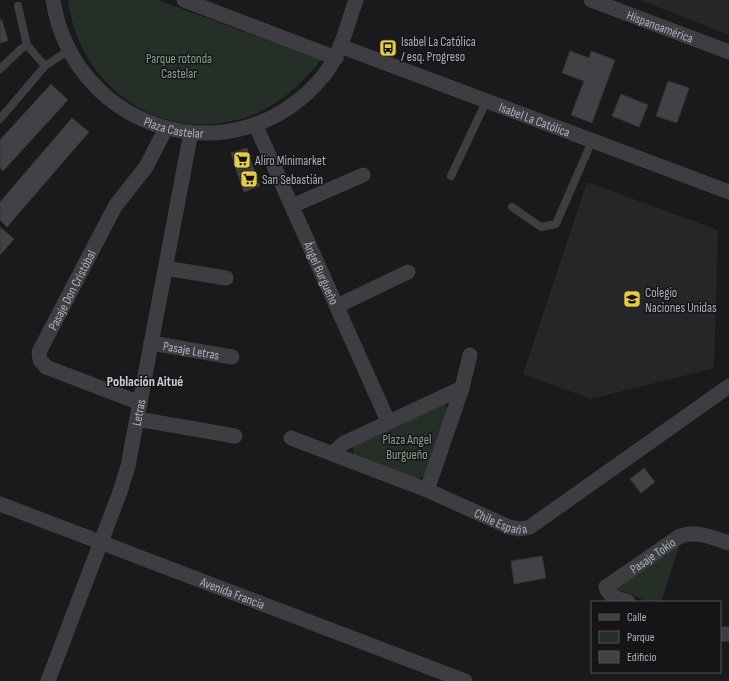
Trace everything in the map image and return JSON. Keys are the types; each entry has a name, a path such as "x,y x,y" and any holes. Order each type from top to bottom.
{"street":[{"name":"Plaza Castelar","path":"53,0 56,18 68,50 84,75 104,96 139,118 166,128 191,132 225,132 255,124 281,112 300,99 324,75 338,52 356,0"},
{"name":"Isabel La Católica","path":"184,0 486,102 729,192"},
{"name":"Hispanoamérica","path":"590,0 729,52"},
{"name":"Ángel Burgueño","path":"255,124 388,421"},
{"name":"Pasaje Don Cristóbal","path":"140,403 46,367 40,360 39,352 116,205 146,167 166,128"},
{"name":"Letras","path":"48,681 124,479 137,419 191,132"},
{"path":"292,206 363,175"},
{"path":"166,268 226,278"},
{"path":"336,306 408,272"},
{"name":"Pasaje Letras","path":"151,343 232,357"},
{"path":"427,490 462,388 470,355"},
{"name":"Chile España","path":"291,438 427,490 509,527 520,529 530,527 729,386"},
{"path":"333,453 344,443 388,421 462,388"},
{"path":"137,419 235,436"},
{"name":"Avenida Francia","path":"0,504 465,681"},
{"name":"Pasaje Tokio","path":"626,601 614,596 607,591 606,587 680,536 689,533 704,535 729,543"}],"lane":[{"path":"18,6 27,45 46,66"},
{"path":"0,69 27,45"},
{"path":"0,119 46,66 68,50"},
{"path":"451,176 486,102"},
{"path":"512,207 542,227 556,224 592,141"}],"shaded area":[{"path":"640,0 729,0 729,35"},
{"name":"Colegio Naciones Unidas","path":"587,182 718,230 714,368 591,399 523,374"}],"green space":[{"name":"Parque rotonda Castelar","path":"68,0 158,0 321,60 306,78 288,94 258,113 215,124 185,123 156,116 130,102 107,83 89,59 75,31"},
{"name":"Plaza Angel Burgueño","path":"443,400 449,411 425,476 418,479 354,456 352,442"},
{"path":"680,544 661,601 646,601 616,589"}],"building":[{"path":"0,20 2,20 8,41 0,43"},
{"path":"570,51 589,58 591,51 615,60 592,123 571,115 584,81 562,73"},
{"path":"668,81 689,88 677,123 656,116"},
{"path":"51,84 68,100 3,171 0,168 0,140"},
{"path":"621,94 648,105 639,127 612,116"},
{"path":"72,118 89,132 7,227 0,220 0,202"},
{"name":"Aliro Minimarket","path":"247,148 253,167 237,172 231,153"},
{"name":"San Sebastián","path":"253,167 260,186 244,192 237,172"},
{"path":"0,227 14,239 0,255"},
{"path":"644,468 655,482 641,493 630,479"},
{"path":"542,556 546,578 514,584 511,561"}],"place":[{"name":"Isabel La Católica / esq. Progreso","path":"388,48"},
{"name":"Aliro Minimarket","path":"242,160"},
{"name":"San Sebastián","path":"249,179"},
{"name":"Colegio Naciones Unidas","path":"632,299"}],"district":[{"name":"Población Aitué","path":"145,381"}]}
